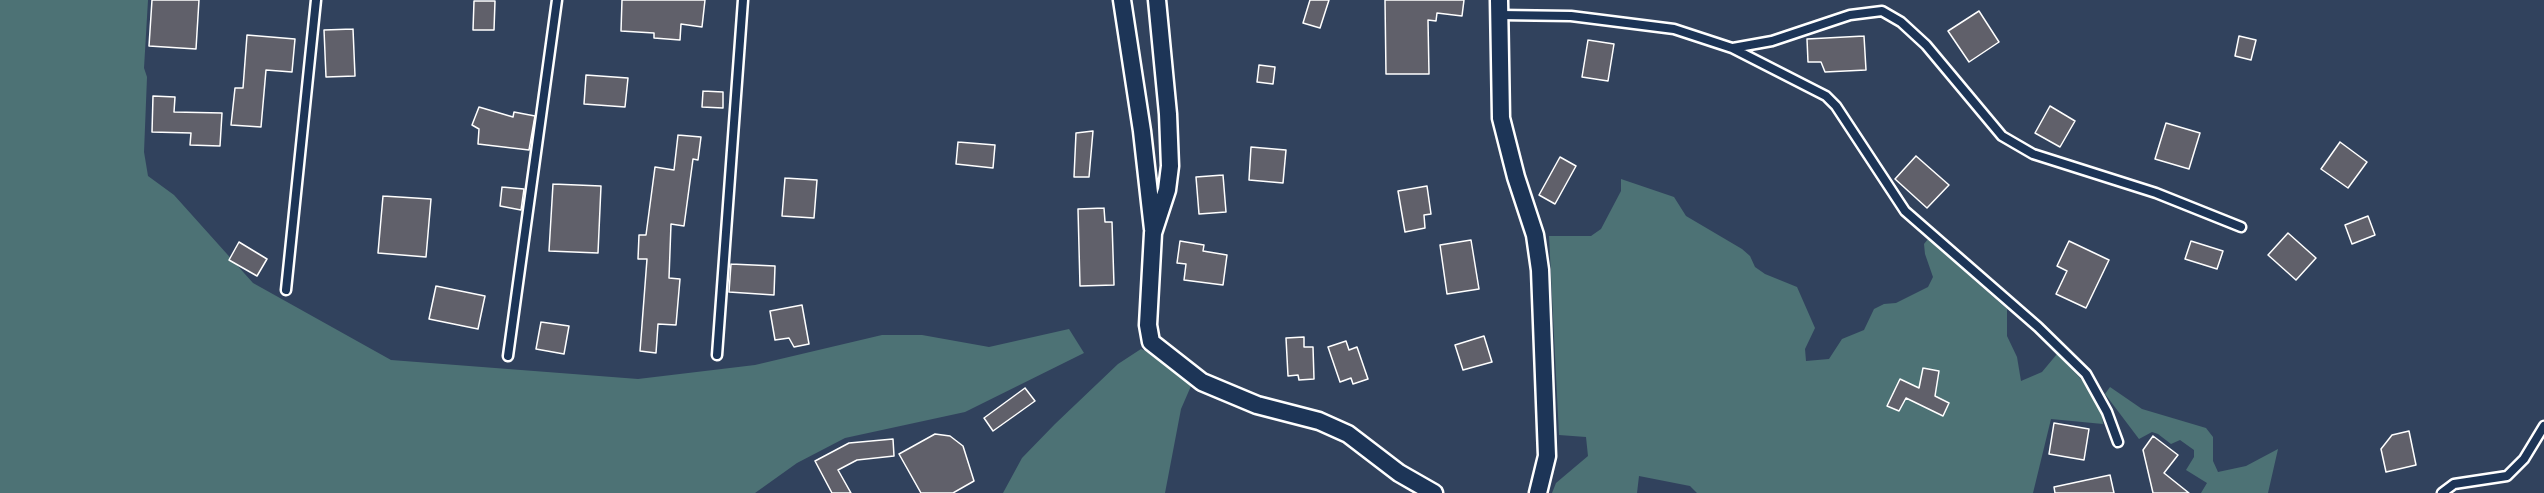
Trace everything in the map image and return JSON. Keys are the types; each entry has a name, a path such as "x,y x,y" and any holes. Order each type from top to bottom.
{"street":[{"path":"1122,0 1142,131 1154,233 1148,325 1151,342 1202,382 1257,405 1318,421 1348,435 1399,473 1434,493"},
{"path":"1154,233 1167,190 1170,166 1168,114 1157,0"},
{"path":"1499,8 1501,118 1516,177 1535,235 1540,270 1546,456 1538,493"}],"lane":[{"path":"286,290 316,0"},
{"path":"508,356 557,0"},
{"path":"717,355 743,0"},
{"path":"1499,8 1674,29 1732,48 1826,96 1836,106 1905,211 2038,327 2086,374 2108,412 2118,442"},
{"path":"1732,48 1772,41 1850,15 1882,11 1901,22 1926,45 2002,136 2033,154 2156,193 2241,227"},
{"path":"2442,493 2454,484 2507,476 2524,459 2544,426"}],"green space":[{"path":"0,0 148,0 144,68 147,77 144,152 148,176 174,195 253,283 391,360 638,379 755,365 882,335 922,335 989,347 1069,329 1084,353 965,412 845,438 797,463 755,493 0,493"},
{"path":"1621,179 1674,197 1686,216 1742,249 1750,256 1755,267 1765,274 1797,287 1815,328 1805,349 1806,361 1829,359 1842,339 1864,330 1874,309 1884,304 1896,303 1928,287 1933,277 1925,254 1924,244 1928,239 2007,309 2007,336 2017,357 2021,381 2042,372 2057,354 2083,381 2102,415 2103,424 2051,419 2033,493 1697,493 1690,486 1639,476 1637,493 1552,493 1556,483 1588,456 1586,437 1559,435 1549,236 1591,236 1601,229 1621,191"},
{"path":"1141,349 1154,355 1191,386 1181,409 1165,493 1003,493 1022,458 1118,364"},
{"path":"2110,387 2142,409 2206,428 2213,437 2213,461 2218,472 2246,466 2278,449 2268,493 2201,493 2207,483 2186,470 2194,457 2194,450 2180,440 2171,444 2152,432 2139,439 2105,394"}],"building":[{"path":"152,0 199,0 196,49 149,46"},
{"path":"622,0 705,0 702,27 681,24 680,40 654,38 654,33 621,31"},
{"path":"1310,0 1329,0 1320,28 1303,23"},
{"path":"1385,0 1464,0 1462,16 1437,13 1436,21 1428,20 1429,74 1386,74"},
{"path":"474,1 495,1 494,30 473,30"},
{"path":"1979,11 1999,42 1969,62 1948,31"},
{"path":"353,29 355,76 326,77 324,30"},
{"path":"247,35 295,39 292,72 266,70 261,127 231,125 235,88 243,88"},
{"path":"1864,36 1866,70 1825,72 1821,62 1808,62 1807,39"},
{"path":"2239,36 2256,40 2251,60 2235,56"},
{"path":"1588,40 1614,44 1608,81 1582,77"},
{"path":"1259,65 1275,67 1273,84 1257,82"},
{"path":"586,75 628,78 625,107 584,104"},
{"path":"703,91 723,92 723,108 702,107"},
{"path":"153,96 175,97 174,112 222,113 220,146 190,145 191,133 152,132"},
{"path":"2050,106 2075,121 2060,147 2035,133"},
{"path":"479,107 513,117 514,112 535,116 529,150 478,144 479,129 472,125"},
{"path":"2166,123 2200,133 2189,169 2155,159"},
{"path":"1093,131 1089,177 1074,177 1076,133"},
{"path":"678,135 701,137 698,160 693,159 684,226 671,224 669,278 680,279 676,325 658,324 656,353 640,351 647,259 638,259 639,235 646,235 655,167 674,170"},
{"path":"958,142 995,145 993,168 956,164"},
{"path":"2340,142 2367,162 2348,188 2321,169"},
{"path":"1251,147 1286,150 1283,183 1249,180"},
{"path":"1916,156 1949,185 1927,208 1895,179"},
{"path":"1560,157 1576,166 1555,204 1539,195"},
{"path":"1223,175 1226,212 1199,214 1196,177"},
{"path":"785,178 817,180 814,218 782,216"},
{"path":"553,184 601,186 598,253 549,251"},
{"path":"1427,186 1431,214 1424,215 1425,228 1405,232 1398,191"},
{"path":"502,187 524,189 521,210 500,206"},
{"path":"383,196 431,199 426,257 378,253"},
{"path":"1104,208 1105,222 1112,222 1114,285 1080,286 1078,209"},
{"path":"2368,216 2375,235 2352,244 2345,225"},
{"path":"2288,233 2316,258 2296,280 2268,255"},
{"path":"1471,240 1479,289 1447,294 1440,245"},
{"path":"1180,241 1204,245 1203,251 1227,255 1223,285 1184,280 1186,264 1177,263"},
{"path":"2069,241 2109,260 2086,308 2056,294 2067,271 2057,266"},
{"path":"2191,241 2223,251 2217,269 2185,259"},
{"path":"239,242 267,259 257,276 229,260"},
{"path":"731,264 775,266 774,295 729,292"},
{"path":"436,286 485,296 478,329 429,319"},
{"path":"802,305 809,344 794,347 789,338 775,340 770,311"},
{"path":"541,322 569,326 564,354 536,349"},
{"path":"1484,336 1492,362 1463,370 1455,345"},
{"path":"1304,337 1304,347 1313,347 1314,379 1299,380 1298,375 1288,376 1286,338"},
{"path":"1346,341 1349,350 1357,347 1368,379 1353,384 1351,378 1340,382 1328,347"},
{"path":"1923,368 1939,371 1935,396 1949,403 1943,416 1906,398 1899,411 1887,406 1900,379 1919,388"},
{"path":"1025,388 1035,401 993,431 984,418"},
{"path":"2054,423 2089,429 2084,460 2049,454"},
{"path":"2409,431 2416,465 2386,472 2381,449 2392,435"},
{"path":"935,434 950,436 963,446 974,481 953,493 921,493 899,454"},
{"path":"2153,436 2178,455 2164,473 2189,493 2153,493 2143,450"},
{"path":"893,439 894,456 857,460 838,470 851,493 832,493 815,461 849,443"},
{"path":"2110,475 2114,493 2055,493 2054,487"}]}
